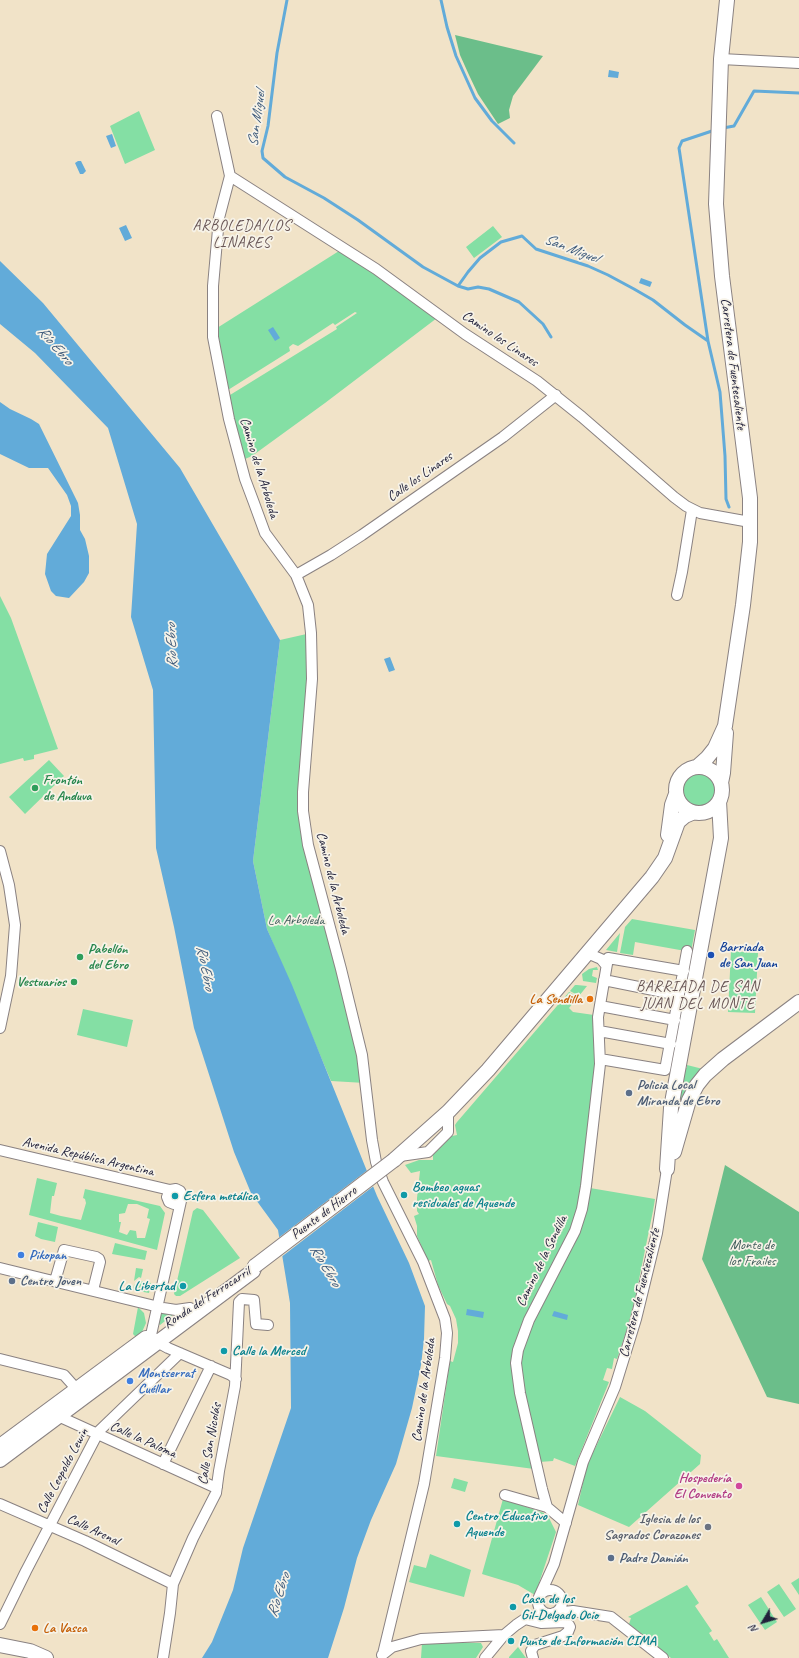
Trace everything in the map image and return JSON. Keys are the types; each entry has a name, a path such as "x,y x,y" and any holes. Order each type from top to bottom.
{"main road":[{"name":"Carretera de Fuentecaliente","path":"725,726 747,578 750,522 750,498 718,230 716,178 721,59 727,0"},
{"path":"697,767 715,748 725,726"},
{"path":"721,783 726,738 725,726"},
{"path":"668,849 669,820 676,794 676,783 686,770 697,767 712,771 721,783 722,789 720,801 710,811 698,813"},
{"path":"676,794 681,806 716,823 721,838"},
{"name":"Carretera de Fuentecaliente","path":"667,1169 671,1108 721,838 720,801"},
{"name":"Puente de Hierro","path":"254,1266 396,1158 448,1112 592,955 665,858 678,822 685,816 698,813"},
{"path":"667,1169 673,1154 685,1108 697,1085 708,1072 723,1059 799,1002"},
{"name":"Ronda del Ferrocarril","path":"154,1338 190,1308 245,1270 254,1266"},
{"name":"Ronda del Ferrocarril","path":"0,1446 80,1393 154,1338 253,1271 254,1266"},
{"name":"Ronda del Ferrocarril","path":"0,1460 58,1416 80,1393"},
{"path":"0,1645 30,1651 46,1658"}],"street":[{"path":"721,59 799,63"},
{"name":"Camino de la Arboleda","path":"217,116 230,176 219,218 213,286 212,324 216,356 229,419 245,479 265,533 296,575 308,604 312,633 312,679 303,792 303,811 308,845 341,968 362,1055 376,1162 383,1182 423,1262 442,1312 447,1333 445,1358 424,1484 381,1656"},
{"name":"Camino los Linares","path":"230,176 376,269 465,334 556,395 674,497 692,510 700,513 750,522"},
{"name":"Calle los Linares","path":"296,575 331,556 369,530 503,437 556,395"},
{"path":"676,595 684,564 692,510"},
{"path":"0,851 9,885 15,925 11,976 0,1028"},
{"path":"600,1059 665,1070 687,951"},
{"path":"592,955 606,965 608,958 610,958 684,971"},
{"name":"Camino de la Sendilla","path":"547,1507 522,1401 517,1371 517,1357 529,1320 575,1231 582,1210 597,1101 600,1059 599,1031 597,1026 606,965"},
{"path":"604,980 678,995"},
{"path":"678,995 681,1003 691,1000"},
{"path":"600,1006 675,1020"},
{"path":"599,1031 671,1044"},
{"path":"396,1158 413,1153 428,1152 448,1132 448,1112"},
{"path":"428,1131 442,1138"},
{"path":"428,1131 433,1147"},
{"name":"Avenida República Argentina","path":"0,1150 170,1190 167,1197 169,1202 176,1204 181,1201 157,1307"},
{"name":"Carretera de Fuentecaliente","path":"525,1619 539,1600 552,1571 583,1462 615,1387 636,1320 656,1233 667,1169"},
{"path":"55,1281 64,1250 88,1255 97,1258 100,1261 93,1290"},
{"path":"0,1268 157,1307 176,1310 190,1308"},
{"name":"Calle San Nicolás","path":"163,1658 173,1584 193,1538 216,1493 236,1379 239,1302 242,1300 254,1300 256,1324 268,1324"},
{"path":"157,1307 154,1338 180,1353 236,1379"},
{"name":"Calle Leopoldo Lewin","path":"0,1624 99,1431 180,1353"},
{"path":"0,1359 64,1375 80,1393"},
{"path":"163,1464 210,1366"},
{"name":"Calle la Paloma","path":"58,1416 97,1435 217,1487"},
{"path":"505,1495 547,1507 566,1523"},
{"name":"Calle Arenal","path":"0,1504 39,1522 50,1525 173,1584"},
{"name":"Carretera de Fuentecaliente","path":"552,1571 559,1595"},
{"path":"573,1611 559,1595 547,1591 539,1600 539,1607 549,1613 573,1611 611,1616 664,1658"},
{"path":"485,1658 504,1635 525,1619 560,1609 562,1606 559,1595"},
{"path":"525,1619 541,1623 565,1622 569,1624 570,1627 568,1632 563,1636 535,1645 532,1651 533,1658"},
{"path":"381,1656 392,1647 415,1640 504,1635"},
{"path":"486,1636 493,1642 492,1648"}],"green space":[{"path":"455,35 543,56 513,96 509,110 510,118 498,124 478,94 460,55"},
{"path":"139,111 155,150 125,164 110,126"},
{"path":"493,226 502,237 474,258 466,247"},
{"path":"339,251 437,318 325,403 252,456 245,459 235,427 229,399 230,395 337,329 336,327 357,313 355,312 335,325 333,323 298,346 293,344 289,347 290,351 228,390 217,328"},
{"path":"0,596 11,618 58,749 34,755 34,759 24,761 23,758 0,764"},
{"name":"La Arboleda","path":"311,633 303,811 365,1083 331,1081 267,929 253,861 280,640"},
{"name":"Frontón de Anduva","path":"49,760 64,776 25,814 9,797"},
{"path":"699,774 705,775 712,781 715,790 714,796 708,803 699,806 693,805 686,799 683,790 684,784 690,777"},
{"path":"632,919 695,930 691,952 635,942 633,955 620,953 625,927"},
{"path":"620,933 617,952 606,950"},
{"path":"731,951 758,953 755,1013 728,1012"},
{"path":"597,967 598,970 593,970 592,976 597,978 596,983 583,981 582,974 589,969"},
{"path":"575,985 587,986 579,996 570,991"},
{"path":"569,992 578,997 569,1008 573,1012 594,1015 596,1086 577,1218 516,1344 534,1469 436,1456 450,1361 453,1362 458,1343 458,1331 456,1319 438,1285 431,1260 428,1261 417,1236 417,1226 414,1216 419,1214 417,1211 417,1198 420,1171 411,1173 405,1165 419,1160 433,1160 433,1155 452,1136 457,1135 455,1125 457,1122"},
{"path":"83,1009 133,1020 127,1047 77,1035"},
{"path":"687,1065 703,1069 674,1130 685,1068 687,1068"},
{"name":"Monte de los Frailes","path":"725,1165 799,1212 799,1404 767,1397 702,1259"},
{"path":"37,1178 57,1183 54,1196 52,1196 50,1213 81,1220 86,1203 85,1199 83,1198 85,1189 160,1206 165,1213 157,1250 29,1215","holes":["128,1204 137,1204 149,1209 147,1218 150,1219 145,1238 137,1238 136,1231 130,1230 127,1235 119,1232 121,1222 119,1222 119,1214 125,1213"]},
{"path":"590,1188 655,1199 653,1211 635,1299 627,1329 617,1359 614,1358 612,1369 607,1368 603,1380 609,1382 575,1466 554,1458 553,1461 539,1462 520,1372 521,1352"},
{"path":"197,1208 203,1210 240,1258 180,1296 176,1296 174,1294 193,1211"},
{"path":"38,1222 58,1227 55,1242 35,1236"},
{"path":"115,1243 147,1251 145,1260 112,1254"},
{"path":"136,1268 143,1269 141,1278 139,1277 134,1281"},
{"path":"140,1281 151,1283 149,1293 133,1290 134,1285"},
{"path":"138,1307 144,1313 146,1323 142,1332 136,1337 133,1334"},
{"path":"162,1311 174,1314 160,1325 159,1324"},
{"path":"620,1397 645,1411 701,1455 700,1464 629,1527 578,1505 587,1465"},
{"path":"454,1478 468,1482 465,1492 451,1488"},
{"path":"503,1499 544,1513 544,1515 548,1516 556,1532 535,1595 518,1585 482,1574"},
{"path":"430,1554 471,1570 464,1597 409,1582 414,1565 426,1568"},
{"path":"799,1578 799,1595 791,1583"},
{"path":"779,1584 796,1609 784,1617 767,1592"},
{"path":"687,1585 699,1603 695,1606 712,1631 709,1633 714,1641 717,1639 729,1658 671,1658 629,1624 631,1618 628,1617"},
{"path":"761,1597 777,1622 765,1630 748,1605"},
{"path":"422,1643 481,1643 483,1647 476,1658 421,1658"},
{"path":"518,1647 526,1658 509,1658 509,1657"}],"water":[{"path":"609,70 619,72 618,78 608,77"},
{"path":"112,134 116,146 111,148 106,136"},
{"path":"81,161 86,171 83,174 80,174 75,163"},
{"path":"126,225 132,238 125,241 119,228"},
{"name":"Río Ebro","path":"0,261 43,303 180,468 280,640 253,861 267,929 292,985 377,1196 409,1263 425,1306 424,1339 421,1365 412,1408 396,1464 371,1520 357,1558 344,1608 328,1658 202,1658 212,1642 233,1590 243,1548 291,1408 290,1303 278,1230 251,1193 234,1152 194,1028 174,927 156,848 153,690 131,617 137,524 108,428 35,353 0,324"},
{"path":"641,278 652,282 650,287 639,283"},
{"path":"273,327 280,338 275,341 268,330"},
{"path":"0,402 39,424 78,503 80,530 85,539 89,556 89,573 84,582 69,598 56,596 51,591 45,574 47,554 71,516 71,506 67,495 48,468 29,468 0,454"},
{"path":"390,657 395,670 389,672 384,659"},
{"path":"467,1309 484,1312 483,1318 466,1315"},
{"path":"554,1311 568,1315 567,1320 552,1316"}],"pier":[{"path":"369,1169 375,1185 280,1258 277,1239"}],"waterway":[{"name":"San Miguel","path":"287,0 277,53 268,126 262,151 263,158 285,177 324,198 358,220 423,267 458,286 480,258 501,242 522,236 536,249 588,266 634,289 653,300 708,341 679,148 682,141 715,130"},
{"path":"441,0 456,56 475,98 492,121 514,143"},
{"name":"San Miguel","path":"723,128 734,126 754,91 799,93"},
{"path":"458,286 468,289 478,287 489,289 519,302 543,324 551,337"},
{"path":"708,341 720,392 725,456 726,499 729,507"}],"place":[{"name":"Frontón de Anduva","path":"35,788"},
{"name":"Barriada de San Juan","path":"711,955"},
{"name":"Pabellón del Ebro","path":"80,957"},
{"name":"Vestuarios","path":"74,982"},
{"name":"La Sendilla","path":"590,999"},
{"name":"Policia Local Miranda de Ebro","path":"629,1093"},
{"name":"Bombeo aguas residuales de Aquende","path":"404,1195"},
{"name":"Esfera metálica","path":"175,1196"},
{"name":"Pikopan","path":"21,1255"},
{"name":"Centro Joven","path":"12,1281"},
{"name":"La Libertad","path":"183,1286"},
{"name":"Calle la Merced","path":"224,1351"},
{"name":"Montserrat Cuéllar","path":"130,1381"},
{"name":"Hospedería El Convento","path":"739,1486"},
{"name":"Centro Educativo Aquende","path":"457,1524"},
{"name":"Iglesia de los Sagrados Corazones","path":"708,1527"},
{"name":"Padre Damián","path":"611,1558"},
{"name":"Casa de los Gil-Delgado Ocio","path":"513,1607"},
{"name":"La Vasca","path":"35,1628"},
{"name":"Punto de Información CIMA","path":"511,1641"}],"district":[{"name":"ARBOLEDA/LOS LINARES","path":"242,234"},
{"name":"BARRIADA DE SAN JUAN DEL MONTE","path":"698,996"}]}
